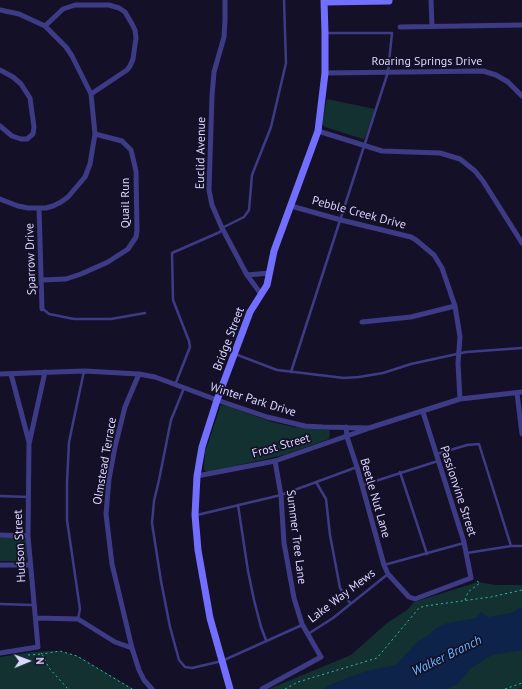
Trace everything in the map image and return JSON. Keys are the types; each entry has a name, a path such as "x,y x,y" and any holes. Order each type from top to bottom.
{"street":[{"name":"Euclid Avenue","path":"225,0 224,37 214,72 209,190 212,205 222,228 247,274 261,294"},
{"name":"Bridge Street","path":"230,689 208,603 198,550 195,515 196,476 202,446 216,400 250,312 267,286 274,252 318,130 324,73 324,1 389,2 389,0"},
{"path":"432,0 432,26"},
{"path":"45,26 63,9 75,5 109,5 119,8 125,12 135,30 136,38 133,59 127,70 91,94"},
{"path":"0,10 19,14 45,26 66,46 91,94 95,134 90,164 85,177 68,197 61,202 53,206 28,208 0,199"},
{"path":"400,27 522,25"},
{"path":"0,70 13,77 21,84 30,98 34,127 33,134 27,139 21,140 12,136 0,126"},
{"name":"Roaring Springs Drive","path":"324,73 483,71 496,75 508,82 522,96"},
{"path":"318,130 382,151 440,153 460,159 475,171 483,181 522,243"},
{"name":"Quail Run","path":"42,280 66,279 82,274 108,262 128,249 136,237 136,170 131,150 122,142 95,134"},
{"name":"Pebble Creek Drive","path":"291,206 340,220 402,234 416,240 434,255 442,268 456,306 460,337 458,363 460,399"},
{"name":"Sparrow Drive","path":"39,208 42,309"},
{"path":"247,274 270,273"},
{"path":"362,322 411,317 456,306"},
{"name":"Winter Park Drive","path":"0,374 84,371 139,374 155,377 267,417 300,425 323,427 369,428 460,399 520,393"},
{"name":"Hudson Street","path":"0,653 38,647 28,536 29,444 45,372"},
{"name":"Hudson Street","path":"11,374 29,444"},
{"name":"Olmstead Terrace","path":"139,374 125,406 116,440 109,479 106,514 112,564 132,648 139,670 144,680 152,689"},
{"path":"520,393 522,434"},
{"name":"Passionvine Street","path":"423,412 464,542 471,578"},
{"name":"Beetle Nut Lane","path":"346,427 347,437 357,467 384,565 388,574 409,597 415,599 471,578"},
{"name":"Frost Street","path":"196,476 275,460 347,437 369,428"},
{"name":"Summer Tree Lane","path":"262,689 321,657 302,624 294,598 288,566 281,495 275,460"},
{"path":"0,535 28,536"},
{"path":"0,565 30,565"},
{"path":"36,618 78,619 115,642 132,648"}],"lane":[{"path":"175,385 190,347 173,300 172,253 220,232 222,228 244,217 249,210 252,175 271,127 286,63 284,0"},
{"path":"291,372 388,72 392,33 325,33"},
{"path":"42,309 49,314 74,319 111,319 145,313"},
{"path":"234,354 277,370 344,378 383,373 411,364 459,353 522,348"},
{"path":"78,619 80,609 67,520 67,483 69,442 84,371"},
{"path":"184,388 172,420 160,480 154,501 152,523 170,628 180,660 185,667 192,668 222,661 302,624"},
{"path":"436,454 467,445 479,444 511,546"},
{"path":"362,485 439,461"},
{"path":"195,515 281,495 357,467"},
{"path":"400,472 427,554"},
{"path":"316,482 326,499 330,534 340,588 350,603"},
{"path":"0,496 28,497"},
{"path":"238,505 252,593 266,640"},
{"path":"384,565 427,554 464,542"},
{"path":"467,553 511,546 522,546"},
{"name":"Lake Way Mews","path":"308,634 333,618 388,574"},
{"path":"0,604 34,605"}],"path":[{"path":"465,600 468,592 480,583 471,578"},
{"path":"285,689 298,682 377,658 419,608 491,597 522,590"},
{"path":"28,655 60,651 76,656 132,689"},
{"path":"42,654 49,668 68,689"},
{"path":"505,689 522,683"}],"green space":[{"path":"327,99 375,109 363,139 325,127 322,124"},
{"path":"221,405 272,422 294,427 329,430 329,439 284,455 208,472 204,470 205,452"},
{"path":"0,537 25,537 27,556 26,561 0,561"},
{"path":"478,582 496,585 522,585 522,687 518,689 269,689 351,655 387,623 407,610 414,602"},
{"path":"60,651 78,656 134,689 0,689 0,657"}],"water":[{"name":"Walker Branch","path":"522,608 522,650 492,655 471,668 458,684 447,689 323,689 349,677 370,670 396,665 417,642 435,629 447,623 476,618 481,612 488,617 511,613"}]}
